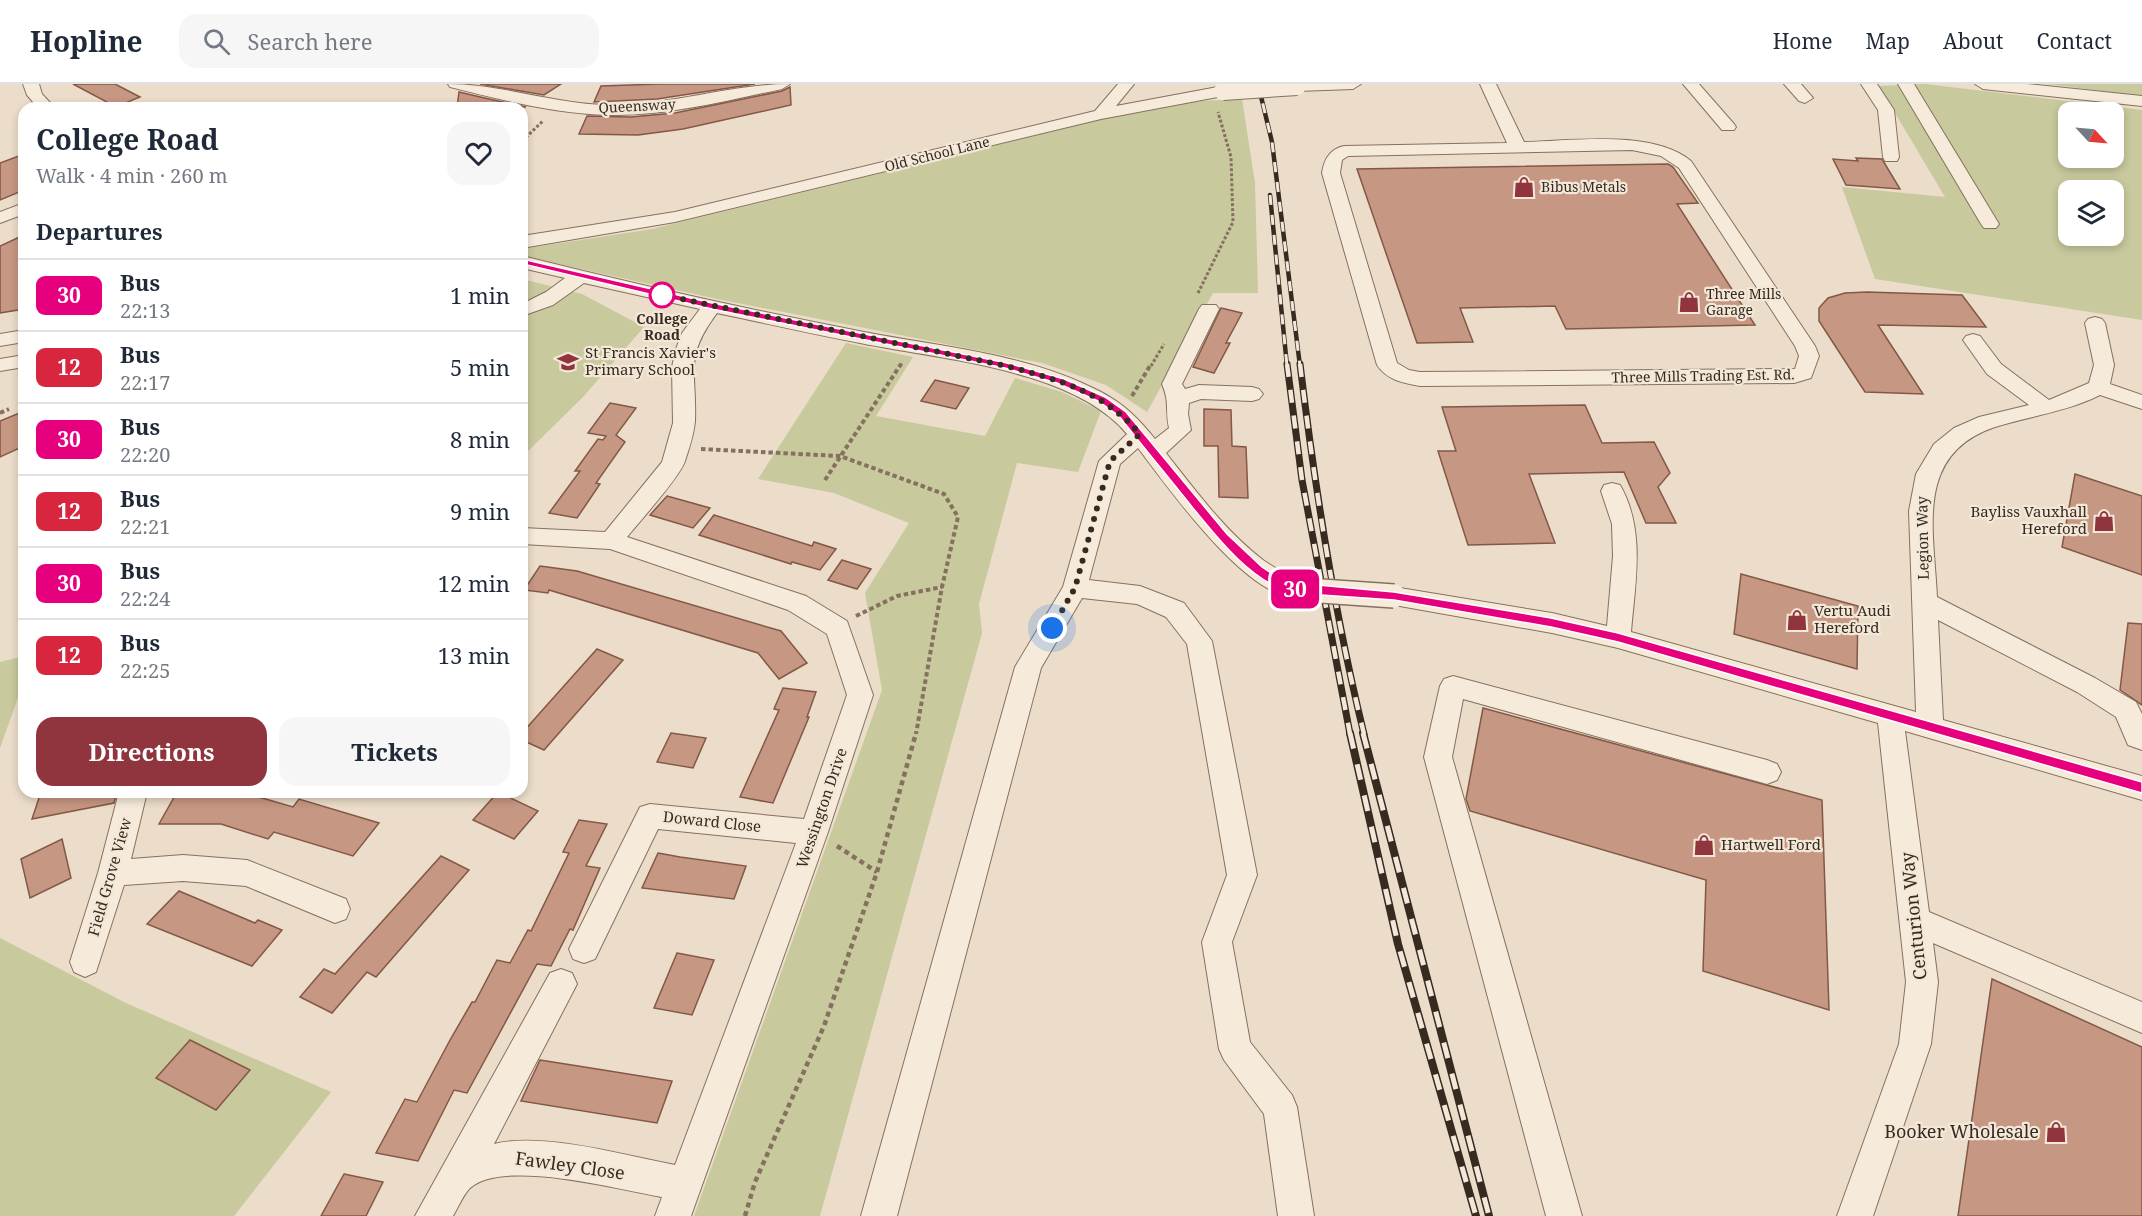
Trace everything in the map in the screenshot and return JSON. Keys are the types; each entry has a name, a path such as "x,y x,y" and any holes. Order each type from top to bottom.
{"street":[{"path":"31,84 35,95 41,102"},
{"name":"Queensway","path":"456,84 537,101 609,110 693,103 782,84"},
{"path":"1101,114 1126,84"},
{"name":"Old School Lane","path":"528,241 675,217 1101,114 1191,95 1217,91 1353,84"},
{"path":"1488,84 1518,148"},
{"path":"1691,84 1728,127"},
{"path":"1792,84 1805,98"},
{"path":"1869,84 1886,111 1891,157"},
{"path":"1906,84 1990,224"},
{"path":"1983,84 2142,102"},
{"path":"1158,86 1191,95"},
{"name":"Three Mills Trading Est. Rd.","path":"1632,145 1660,150 1678,159 1685,165 1805,345 1809,356 1804,373 1794,376 1420,379 1405,377 1393,372 1387,365 1331,173 1334,158 1344,151 1518,148 1632,145"},
{"path":"0,218 18,210"},
{"path":"528,263 712,306 1007,366 1061,381 1101,399 1139,433 1223,537 1270,579 1292,588 1394,596 1551,623 1618,638 2142,788"},
{"path":"528,308 558,294 580,276"},
{"path":"879,1216 1028,667 1075,588 1110,461 1139,433 1180,430 1176,414 1179,399 1172,384 1202,303"},
{"path":"611,541 673,464 684,423 682,367 686,349 692,333 712,306"},
{"path":"2096,323 2104,365 2099,387 2142,402"},
{"path":"0,340 18,337"},
{"path":"1973,340 1994,369 2045,407"},
{"path":"0,365 18,362"},
{"name":"Legion Way","path":"1930,726 1921,511 1922,487 1929,466 1953,439 1982,422 2081,398 2099,387"},
{"path":"1179,399 1200,392 1252,394"},
{"path":"1612,491 1624,524 1625,556 1618,638"},
{"path":"528,536 611,541 797,603 838,628"},
{"path":"1075,588 1140,595 1175,610 1198,641 1242,874 1217,942 1235,1049 1280,1107 1296,1216"},
{"path":"1925,602 2086,685 2127,710 2138,737 2142,739"},
{"name":"Wessington Drive","path":"673,1216 814,832 860,695 838,628"},
{"path":"1564,1216 1438,757 1453,686 1767,772"},
{"name":"Centurion Way","path":"1855,1216 1915,1044 1922,982 1890,715"},
{"name":"Field Grove View","path":"85,962 113,873 132,798"},
{"name":"Doward Close","path":"585,949 650,816 814,832"},
{"path":"113,873 183,868 247,873 335,909"},
{"path":"1916,921 2142,1018"},
{"path":"433,1216 458,1176 561,984"},
{"name":"Fawley Close","path":"458,1176 482,1164 511,1157 565,1162 685,1185"}],"path":[{"path":"1202,303 1233,222 1231,157 1217,91"},
{"path":"1139,433 1164,344"},
{"path":"825,480 912,347"},
{"path":"0,413 9,409"},
{"path":"678,448 840,456 944,494 958,517 942,587 916,730 877,872 824,1026 755,1182 745,1216"},
{"path":"838,628 878,602 904,592 942,587"},
{"path":"814,832 877,872"}],"green space":[{"path":"1925,84 2075,102 2058,102 2058,168 2124,168 2124,108 2142,110 2142,320 1875,279 1842,187 1945,197 1879,86"},
{"path":"2046,84 2142,84 2142,96"},
{"path":"1242,99 1255,183 1258,293 1213,293 1147,412 1106,385 1042,363 717,299 528,257 529,248 652,229 1103,119 1201,101"},
{"name":"St Francis Xavier's Primary School","path":"528,280 582,294 644,327 583,397 528,451"},
{"path":"846,343 913,357 876,416 985,436 1015,378 1062,392 1101,411 1078,472 1017,463 979,604 982,633 820,1216 694,1216 882,690 865,593 909,523 834,493 758,479"},
{"path":"18,658 18,698 0,748 0,662"},
{"path":"0,938 126,1003 331,1092 234,1216 0,1216"}],"building":[{"path":"73,84 115,84 140,97 128,102 107,102"},
{"path":"480,84 561,84 544,95"},
{"path":"755,84 657,99 594,102 601,86"},
{"path":"790,87 791,105 683,129 638,135 579,134 587,116 631,117 675,113 782,91"},
{"path":"459,92 503,102 458,102"},
{"path":"18,156 18,192 0,200 0,163"},
{"path":"1856,158 1882,159 1900,189 1846,185 1833,159 1858,161"},
{"path":"1668,164 1673,167 1698,203 1677,204 1755,325 1566,329 1555,306 1460,308 1473,342 1417,343 1357,169"},
{"path":"18,238 18,310 0,313 0,246"},
{"path":"1845,293 1962,295 1986,327 1878,325 1923,394 1865,392 1819,321 1819,308 1828,298"},
{"path":"1221,308 1242,313 1226,343 1230,343 1214,373 1193,367"},
{"path":"935,380 969,388 956,409 921,401"},
{"path":"610,403 636,408 616,435 625,442 596,483 600,484 577,518 549,513 580,471 575,471 598,439 603,440 606,436 588,433"},
{"path":"1585,405 1602,443 1654,442 1670,473 1658,487 1676,523 1646,523 1624,472 1529,474 1555,543 1468,545 1438,451 1456,451 1442,407"},
{"path":"1204,409 1231,410 1232,446 1246,447 1248,498 1219,497 1218,446 1204,446"},
{"path":"18,414 18,449 0,457 0,421"},
{"name":"Bayliss Vauxhall Hereford","path":"2075,474 2142,496 2142,575 2062,547"},
{"path":"667,496 710,508 693,528 650,515"},
{"path":"714,515 812,546 814,542 836,549 820,570 792,562 791,564 699,535"},
{"path":"842,560 871,569 857,589 828,580"},
{"path":"540,566 577,571 781,631 807,663 779,679 758,653 549,590 548,593 528,590 528,584"},
{"name":"Vertu Audi Hereford","path":"1741,574 1858,606 1857,669 1734,634"},
{"path":"2128,623 2142,624 2142,705 2120,690"},
{"path":"597,649 623,660 544,750 528,743 528,726"},
{"path":"783,688 816,692 807,717 809,717 773,803 740,797 779,710 774,709"},
{"name":"Hartwell Ford","path":"1483,708 1822,800 1829,1010 1703,971 1706,880 1470,811 1466,799"},
{"path":"671,733 706,738 693,768 657,762"},
{"path":"39,798 115,798 114,803 32,819"},
{"path":"174,798 262,798 293,807 299,799 379,823 353,856 274,832 268,839 221,824 159,824"},
{"path":"493,798 511,798 538,811 514,839 473,820"},
{"path":"579,820 607,824 586,866 600,868 573,930 570,929 551,966 537,964 467,1093 454,1090 418,1161 376,1153 405,1099 417,1102 497,960 510,963 528,930 531,931 569,853 563,852"},
{"path":"62,839 71,878 30,898 21,859"},
{"path":"658,853 746,866 734,899 642,888"},
{"path":"441,856 469,870 376,977 367,972 332,1013 300,997 324,969 335,974"},
{"path":"179,891 255,923 258,920 282,930 252,966 147,924"},
{"path":"677,953 714,960 692,1015 654,1008"},
{"name":"Booker Wholesale","path":"1992,979 2142,1047 2142,1216 1958,1216"},
{"path":"190,1040 250,1070 216,1110 156,1078"},
{"path":"540,1060 672,1081 657,1123 521,1101"},
{"path":"344,1174 383,1182 366,1216 321,1216"}],"railway":[{"path":"1258,84 1272,142 1300,366"},
{"path":"1270,195 1287,366"},
{"path":"1287,364 1302,480 1350,734"},
{"path":"1300,364 1326,550 1343,642 1364,734"},
{"path":"1350,733 1398,944 1476,1216"},
{"path":"1363,733 1489,1216"}],"bus line":[{"name":"30","path":"528,263 712,306 1007,366 1061,381 1101,399 1122,414 1223,537 1258,570 1281,586 1394,596 1551,623 1618,638 2142,788"}],"place":[{"name":"Bibus Metals","path":"1524,187"},
{"name":"College Road","path":"662,295"},
{"name":"Three Mills Garage","path":"1689,302"},
{"name":"St Francis Xavier's Primary School","path":"568,362"},
{"name":"Bayliss Vauxhall Hereford","path":"2104,521"},
{"name":"Vertu Audi Hereford","path":"1797,620"},
{"name":"Hartwell Ford","path":"1704,845"},
{"name":"Booker Wholesale","path":"2056,1132"}],"route":[{"path":"662,295 1007,366 1061,381 1101,399 1122,414 1140,434 1110,461 1075,588 1052,628"}]}
